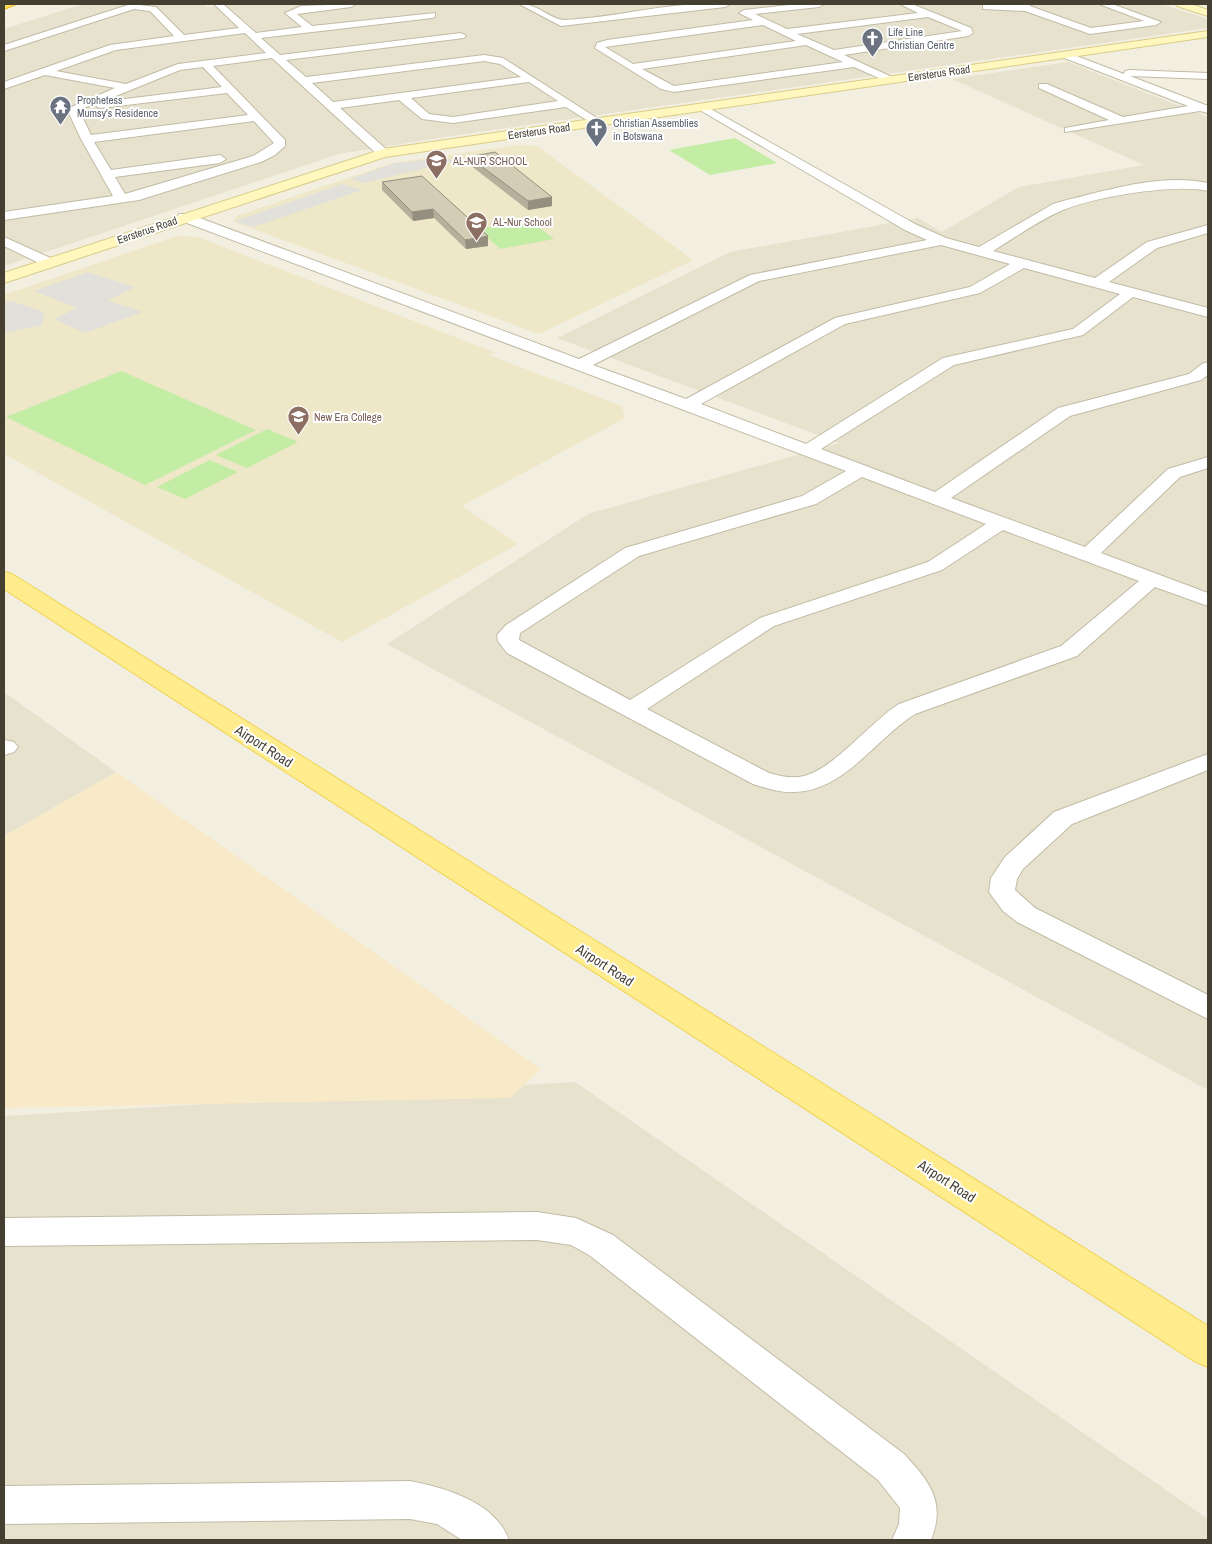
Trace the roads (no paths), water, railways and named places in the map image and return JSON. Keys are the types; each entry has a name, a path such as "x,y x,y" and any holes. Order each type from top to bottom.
{"highway":[{"path":"4,6 11,4"}],"main road":[{"name":"Airport Road","path":"4,579 1208,1348"}],"street":[{"path":"218,4 383,153"},
{"path":"310,29 290,13 300,9 349,4"},
{"path":"525,4 537,4"},
{"path":"525,4 561,23 725,4 890,80"},
{"path":"744,13 819,4"},
{"path":"831,54 968,33 968,30 905,4"},
{"path":"986,6 1028,5 1090,31 1156,22 1104,4"},
{"path":"1181,4 1208,13"},
{"path":"1118,8 1142,5"},
{"path":"4,48 133,6 153,9 181,38"},
{"path":"73,109 178,67 462,36 421,8"},
{"path":"786,32 931,14"},
{"path":"4,86 43,67 61,66 114,47 181,38 440,20"},
{"path":"764,22 601,45 600,48 665,86 683,89 854,64"},
{"name":"Eersterus Road","path":"4,278 383,153 1208,34"},
{"path":"631,67 807,42"},
{"path":"1066,55 1205,109"},
{"path":"303,81 484,58 503,61 598,122"},
{"path":"4,216 152,192 257,159 271,152 280,143 205,63"},
{"path":"43,67 124,87"},
{"path":"1112,72 1208,76"},
{"path":"330,106 531,79"},
{"path":"1043,86 1122,121"},
{"path":"73,109 230,89"},
{"path":"401,96 426,117 453,120 568,104"},
{"path":"702,107 910,227 940,241 1024,262 1208,313"},
{"path":"73,109 87,140 121,198"},
{"path":"1069,130 1205,109"},
{"path":"87,140 256,117"},
{"path":"107,174 271,152"},
{"path":"981,252 1058,207 1068,204 1178,183 1199,183 1208,186"},
{"path":"184,218 582,364 1208,600"},
{"path":"1098,283 1152,245 1208,229"},
{"path":"4,241 50,263"},
{"path":"582,364 755,278 940,241"},
{"path":"689,404 840,321 975,290 1024,262"},
{"path":"808,450 948,361 1078,332 1131,292"},
{"path":"937,499 1064,412 1195,377 1208,367"},
{"path":"1088,555 1174,473 1208,462"},
{"path":"860,470 809,500 632,552 513,629 508,635 509,641 515,648 632,709 761,780 784,785 808,783 823,778 894,717 907,710 1069,651 1153,579"},
{"path":"632,709 767,622 934,566 1000,522"},
{"path":"1207,1005 1026,915 1012,904 1002,892 1004,878 1014,862 1063,818 1208,761"},
{"path":"4,1232 537,1226 576,1232 602,1245 891,1467 915,1493 921,1511 918,1527 912,1540"},
{"path":"4,1505 410,1500 443,1506 472,1524 490,1540"}],"place":[{"name":"Life Line Christian Centre","path":"872,57"},
{"name":"Prophetess Mumsy's Residence","path":"61,125"},
{"name":"Christian Assemblies in Botswana","path":"597,148"},
{"name":"AL-NUR SCHOOL","path":"437,180"},
{"name":"AL-Nur School","path":"477,241"},
{"name":"New Era College","path":"298,436"}]}
